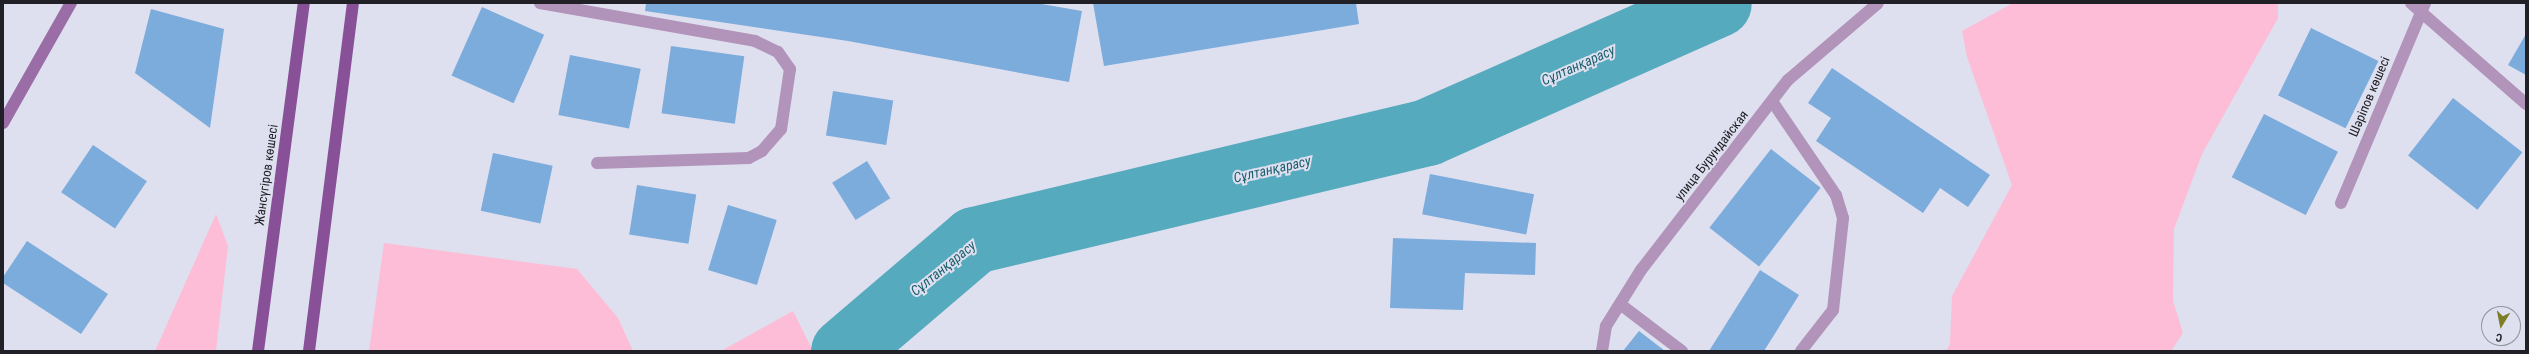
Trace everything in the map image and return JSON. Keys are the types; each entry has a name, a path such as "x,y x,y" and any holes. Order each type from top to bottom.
{"main road":[{"path":"3,123 71,3"},
{"name":"Жансүгіров көшесі","path":"258,351 304,3"},
{"path":"309,351 353,3"}],"street":[{"path":"540,3 755,41 778,52 790,69 780,129 762,151 749,158 597,163"},
{"name":"улица Бурундайская","path":"1602,351 1606,326 1641,270 1788,80 1878,3"},
{"path":"2411,3 2423,7 2526,104"},
{"name":"Шәріпов көшесі","path":"2341,203 2423,7"},
{"path":"1772,101 1836,195 1843,218 1833,310 1801,351"},
{"path":"1620,304 1682,351"}],"shaded area":[{"path":"2013,3 2278,3 2278,18 2202,154 2174,229 2173,301 2183,333 2171,351 1946,351 1950,344 1952,296 2012,185 1967,57 1962,31"},
{"path":"216,214 228,246 216,351 155,351"},
{"path":"384,243 577,269 618,318 633,351 369,351"},
{"path":"793,311 813,351 721,351"}],"building":[{"path":"646,3 1036,3 1082,11 1069,82 848,41 645,11"},
{"path":"1093,3 1356,3 1359,24 1104,66"},
{"path":"482,7 544,35 514,103 451,76"},
{"path":"151,9 224,29 210,128 135,73"},
{"path":"2311,28 2378,61 2346,128 2278,95"},
{"path":"2526,34 2526,75 2508,65"},
{"path":"671,46 744,56 735,124 662,113"},
{"path":"570,55 641,69 629,129 558,115"},
{"path":"1832,68 1990,175 1968,207 1940,188 1923,213 1816,141 1831,118 1808,103"},
{"path":"833,91 893,101 886,145 826,135"},
{"path":"2453,98 2522,152 2477,210 2408,156"},
{"path":"2264,114 2338,152 2306,215 2232,177"},
{"path":"93,145 147,181 115,229 61,192"},
{"path":"1771,149 1821,188 1759,267 1709,228"},
{"path":"493,153 553,166 540,223 481,211"},
{"path":"867,161 890,198 856,220 832,183"},
{"path":"1430,174 1534,194 1526,234 1422,214"},
{"path":"637,185 696,194 688,244 629,234"},
{"path":"728,205 777,220 757,285 708,270"},
{"path":"1393,238 1536,243 1535,275 1465,273 1463,310 1390,308"},
{"path":"27,241 108,294 81,334 3,283 3,277"},
{"path":"1760,270 1799,295 1764,351 1709,351"},
{"path":"1639,331 1665,351 1623,351"}],"waterway":[{"name":"Сұлтанқарасу","path":"844,351 974,240 1427,132 1718,3"}]}
